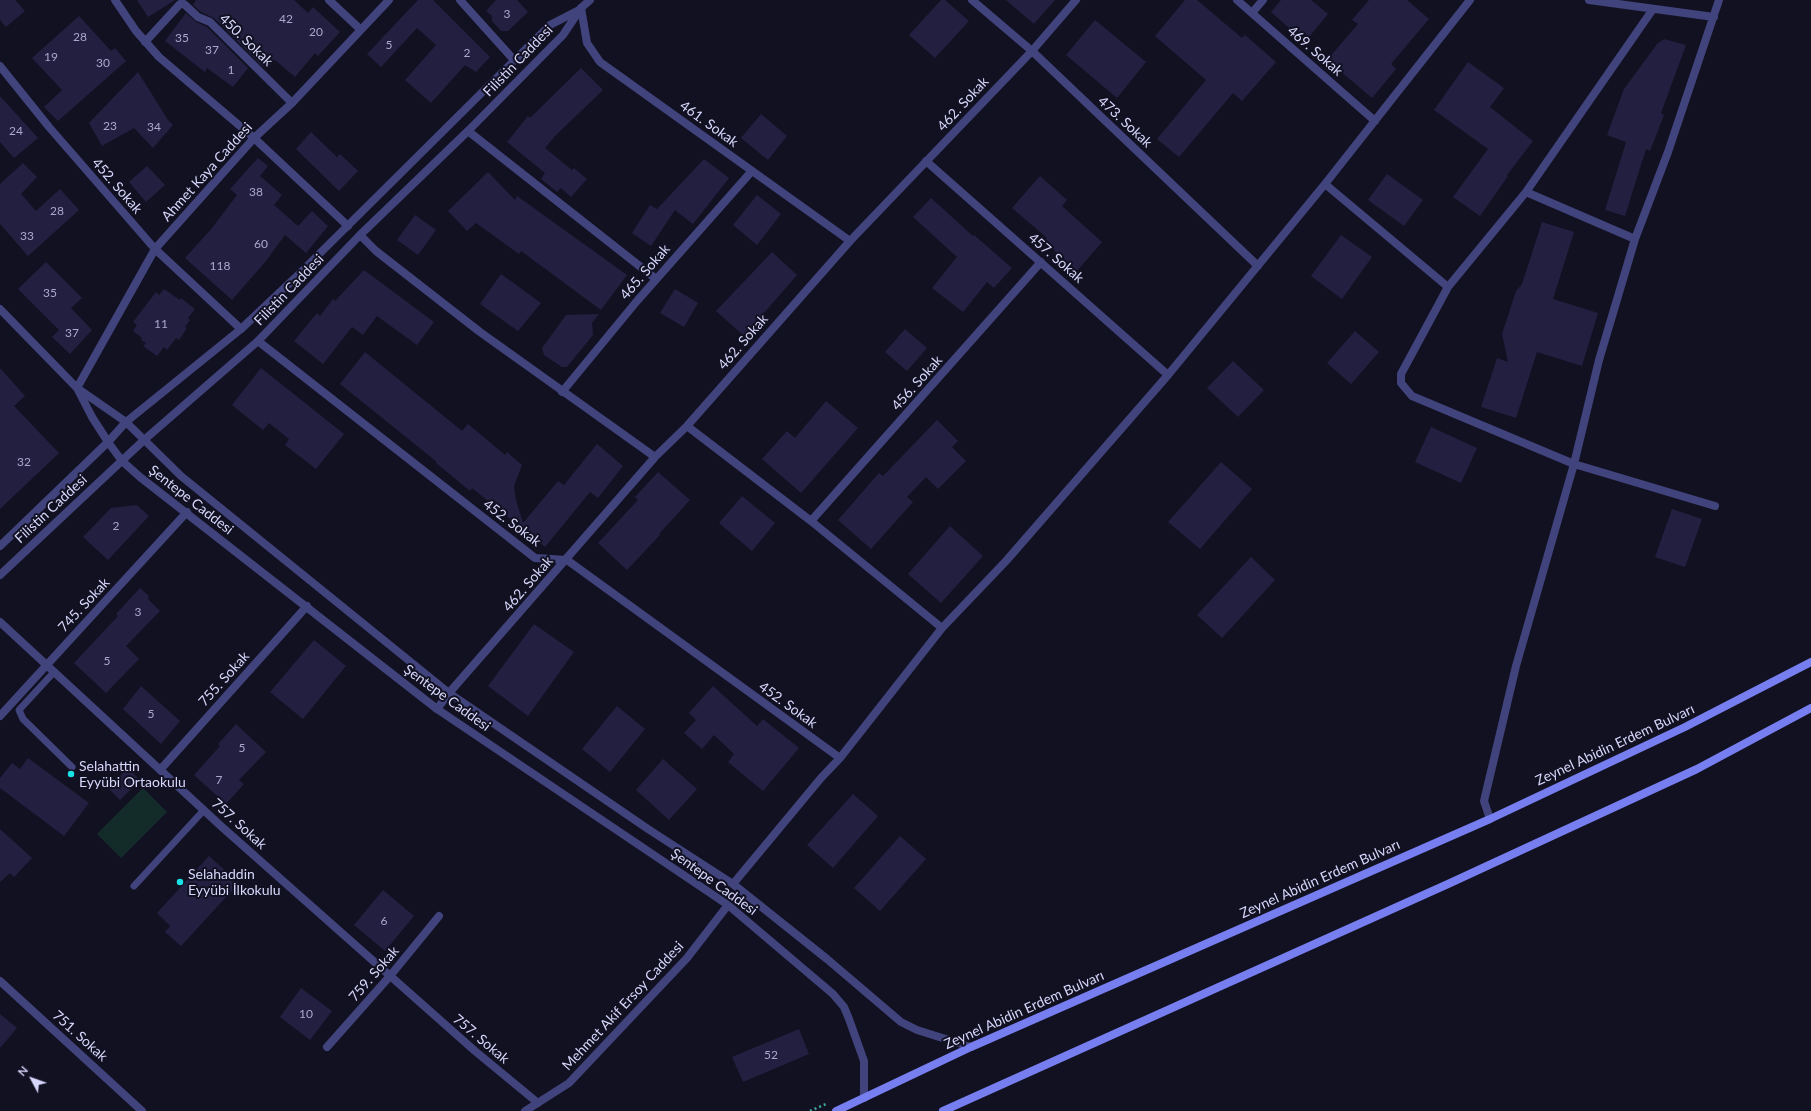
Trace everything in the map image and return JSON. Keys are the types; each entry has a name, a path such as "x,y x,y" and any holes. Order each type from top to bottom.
{"main road":[{"name":"Zeynel Abidin Erdem Bulvarı","path":"836,1111 971,1047 1490,818 1685,727 1811,662"},
{"path":"943,1111 1448,884 1697,769 1811,708"}],"street":[{"path":"115,0 145,42 164,61 254,138 348,226"},
{"path":"329,0 360,29"},
{"name":"Ahmet Kaya Caddesi","path":"77,388 155,249 254,138 292,103 360,29 389,0"},
{"path":"460,0 514,60"},
{"name":"Filistin Caddesi","path":"0,546 108,442 126,422 241,329 348,226 550,25 581,8 590,0"},
{"name":"473. Sokak","path":"972,0 1032,51 1258,266"},
{"name":"462. Sokak","path":"437,709 449,693 567,560 655,457 687,426 850,241 1032,51 1076,0"},
{"name":"469. Sokak","path":"1237,0 1375,121"},
{"path":"1252,13 1263,0"},
{"path":"733,884 821,778 840,758 942,628 1006,561 1168,375 1325,184 1470,0"},
{"path":"1589,0 1714,17"},
{"path":"1490,818 1484,801 1509,696 1574,464 1599,360 1635,239 1668,152 1719,0"},
{"name":"450. Sokak","path":"145,42 180,4 184,4 198,17 210,22 292,103"},
{"name":"Filistin Caddesi","path":"0,575 144,440 258,341 360,235 468,131 563,35 581,8"},
{"name":"461. Sokak","path":"581,8 587,43 600,62 751,172 850,241"},
{"path":"1654,9 1526,192 1448,287 1400,374 1401,383 1405,390 1412,396 1574,464 1715,506"},
{"name":"452. Sokak","path":"0,66 49,127 155,249 241,329"},
{"path":"468,131 656,279"},
{"name":"457. Sokak","path":"926,161 1168,375"},
{"name":"465. Sokak","path":"562,392 656,279 751,172"},
{"path":"1325,184 1448,287"},
{"path":"1526,192 1635,239"},
{"path":"360,235 376,251 480,332 655,457"},
{"name":"456. Sokak","path":"812,521 1041,262"},
{"name":"Şentepe Caddesi","path":"0,309 77,388 92,417 122,461 437,709 728,905 833,994 844,1007 864,1061 864,1098"},
{"name":"452. Sokak","path":"258,341 535,558 567,560 840,758"},
{"path":"77,388 126,422 180,476 449,693 648,829 733,884 827,958 901,1022 917,1030 971,1047"},
{"path":"687,426 812,521 942,628"},
{"name":"745. Sokak","path":"0,716 187,512"},
{"name":"755. Sokak","path":"160,770 307,606"},
{"name":"757. Sokak","path":"0,622 204,810 475,1051 538,1103"},
{"name":"Mehmet Akif Ersoy Caddesi","path":"525,1111 569,1083 687,958 728,905"},
{"name":"759. Sokak","path":"327,1047 390,976 439,916"},
{"name":"751. Sokak","path":"0,981 142,1111"}],"lane":[{"path":"54,672 19,710 23,720 72,767"},
{"path":"134,886 204,810"}],"green space":[{"path":"143,788 167,812 121,858 97,834"}],"building":[{"path":"0,0 15,0 25,11 6,27 0,20"},
{"path":"137,0 175,0 148,17"},
{"path":"196,0 294,0 308,13 313,7 340,32 318,56 315,53 295,77 275,60 267,69 262,66 214,18 201,12 193,5"},
{"path":"418,0 433,0 490,57 476,72 465,65 431,103 405,80 436,45 417,28 381,67 367,54"},
{"path":"496,0 517,0 528,12 508,31 501,31 492,21 492,16 486,11"},
{"path":"941,0 945,0 969,21 935,58 909,35"},
{"path":"1006,0 1055,0 1034,24"},
{"path":"1185,0 1197,0 1242,38 1245,35 1276,62 1242,101 1233,93 1179,157 1157,139 1206,80 1155,36"},
{"path":"1281,0 1311,0 1328,14 1305,42 1271,12"},
{"path":"1369,0 1407,0 1429,19 1391,64 1396,69 1372,98 1327,60 1358,24 1352,20"},
{"path":"186,13 196,22 207,27 248,68 233,87 207,68 205,72 165,41"},
{"path":"79,16 111,51 115,48 126,61 58,121 44,107 62,90 32,58"},
{"path":"1095,20 1146,62 1117,98 1066,55"},
{"path":"1664,39 1686,45 1661,113 1664,115 1650,151 1646,149 1625,216 1605,210 1626,142 1607,135 1624,89 1657,44"},
{"path":"1468,62 1504,88 1490,107 1533,141 1507,175 1508,176 1480,216 1453,197 1488,149 1434,110"},
{"path":"581,68 603,90 556,135 545,148 572,170 574,168 587,179 571,197 561,188 557,192 541,179 545,173 507,142 528,116 530,118"},
{"path":"138,72 168,120 173,125 153,148 134,128 102,146 89,123"},
{"path":"0,96 38,138 14,158 0,142"},
{"path":"761,114 787,136 768,160 741,138"},
{"path":"311,132 337,157 340,154 358,171 339,191 296,149"},
{"path":"258,158 268,166 260,176 282,195 274,205 298,226 312,211 328,226 306,253 285,235 266,261 232,300 185,258 212,228 237,195 230,189"},
{"path":"704,159 729,178 693,224 675,210 651,246 632,233 650,205 657,209"},
{"path":"23,163 37,177 21,194 36,211 60,189 79,210 28,256 0,224 0,184"},
{"path":"147,166 165,185 146,202 129,182"},
{"path":"488,172 515,200 517,196 627,275 601,310 521,251 519,254 476,223 467,231 448,211"},
{"path":"1387,174 1423,200 1404,226 1368,200"},
{"path":"1040,176 1067,200 1062,206 1102,242 1077,271 1044,241 1047,238 1012,208"},
{"path":"757,195 781,214 757,245 733,225"},
{"path":"931,198 973,236 974,235 1012,268 994,288 987,282 963,312 932,288 957,257 913,217"},
{"path":"415,215 436,230 418,255 397,240"},
{"path":"1542,222 1574,232 1553,299 1598,313 1582,366 1537,352 1516,418 1481,407 1497,358 1508,362 1502,334 1516,291 1522,284"},
{"path":"1341,235 1372,257 1342,299 1311,276"},
{"path":"772,252 797,275 744,336 716,311"},
{"path":"46,262 82,298 71,308 92,330 70,354 52,337 59,330 18,289"},
{"path":"364,270 434,322 417,345 377,316 363,335 352,327 323,364 294,341 317,313 320,316 333,299 335,301"},
{"path":"501,274 541,303 518,331 480,304"},
{"path":"164,289 180,300 181,298 195,309 188,318 190,320 185,327 187,328 179,340 176,338 167,350 164,347 157,356 143,346 146,343 133,331 137,325 133,322 156,292 159,295"},
{"path":"675,289 698,303 684,327 660,313"},
{"path":"599,314 592,323 593,335 567,367 562,367 544,355 542,348 566,315"},
{"path":"905,329 927,348 907,371 885,352"},
{"path":"1355,331 1379,352 1351,384 1327,363"},
{"path":"365,352 462,431 468,424 505,455 507,452 522,465 514,486 516,500 523,523 558,481 564,485 597,444 623,466 598,498 590,492 545,547 472,488 470,491 436,463 437,462 340,384"},
{"path":"1233,361 1264,390 1238,417 1207,388"},
{"path":"0,368 25,396 14,406 59,453 0,509"},
{"path":"261,368 344,434 316,469 285,445 289,439 269,423 263,430 232,405"},
{"path":"826,401 858,428 801,493 762,459 787,431 795,438"},
{"path":"937,420 958,441 952,447 966,461 938,489 926,477 907,497 913,502 871,549 838,520 879,473 883,476"},
{"path":"1431,427 1477,448 1461,483 1415,462"},
{"path":"1221,462 1252,489 1200,549 1168,522"},
{"path":"658,472 690,500 627,570 598,543 638,500 635,497"},
{"path":"742,496 775,523 752,551 719,523"},
{"path":"137,505 149,516 108,560 83,537 111,508"},
{"path":"1672,509 1702,519 1685,567 1655,557"},
{"path":"950,526 983,556 941,603 908,574"},
{"path":"1251,557 1275,580 1222,638 1197,615"},
{"path":"140,588 149,596 148,599 160,611 126,646 139,659 106,693 74,663 118,616 116,614"},
{"path":"534,624 574,652 528,716 488,686"},
{"path":"314,640 346,666 303,719 270,692"},
{"path":"141,686 180,721 161,744 123,709"},
{"path":"713,686 757,726 763,719 799,748 763,791 728,762 734,754 714,735 702,749 684,733 696,720 689,713"},
{"path":"617,706 645,729 610,772 582,749"},
{"path":"236,724 266,752 239,780 244,784 226,804 194,775 220,746 218,744"},
{"path":"28,758 89,803 64,836 0,788 0,778 12,763 20,769"},
{"path":"663,759 697,789 669,820 636,790"},
{"path":"128,768 140,780 120,800 108,788"},
{"path":"853,794 878,816 833,868 807,845"},
{"path":"0,829 32,858 14,877 10,873 0,882"},
{"path":"900,836 926,859 880,911 854,888"},
{"path":"209,856 239,883 181,946 165,932 170,926 157,913"},
{"path":"383,890 414,916 385,951 354,925"},
{"path":"301,988 332,1011 310,1040 280,1017"},
{"path":"0,1014 17,1028 0,1048"},
{"path":"799,1029 809,1054 743,1082 732,1057"}],"place":[{"name":"Selahattin Eyyübi Ortaokulu","path":"71,774"},
{"name":"Selahaddin Eyyübi İlkokulu","path":"180,882"}]}
